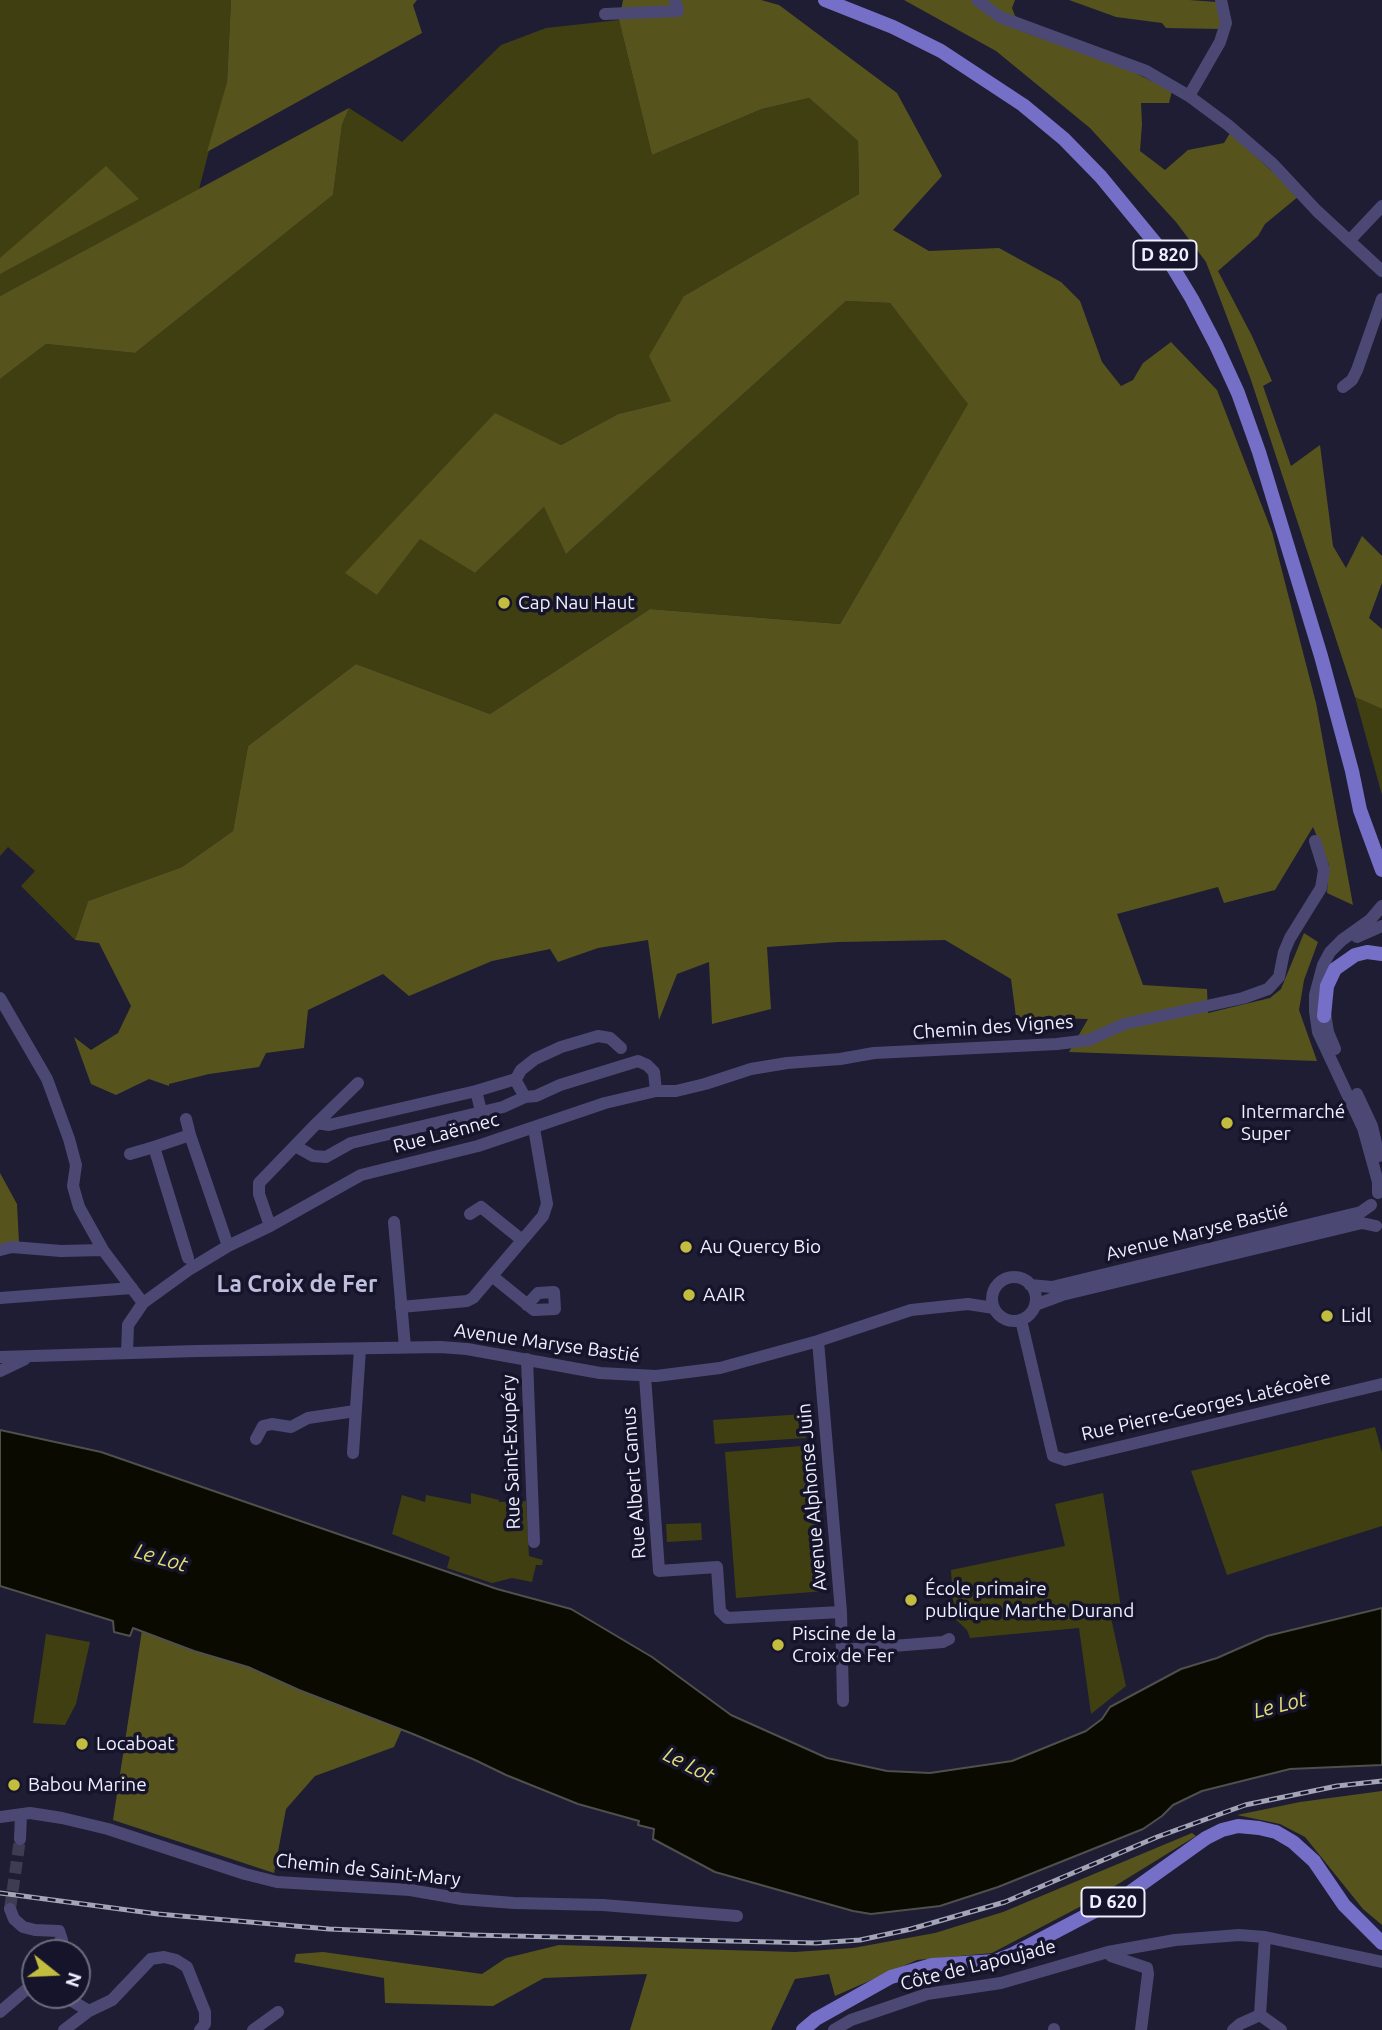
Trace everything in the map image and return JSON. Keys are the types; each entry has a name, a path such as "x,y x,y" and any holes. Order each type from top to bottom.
{"main road":[{"name":"D 820","path":"825,0 893,27 941,51 1023,105 1064,139 1101,177 1166,256 1192,299 1238,393 1259,452 1321,656 1360,810 1382,870"},
{"name":"D 820","path":"1321,656 1350,738 1365,805 1382,847"},
{"path":"1324,1016 1327,986 1335,969 1355,955 1367,952 1382,954"},
{"name":"D 620","path":"803,2030 891,1977 932,1965 995,1961 1013,1954 1129,1893 1206,1838 1238,1826 1268,1830 1293,1842 1314,1861 1344,1905 1382,1943"}],"street":[{"path":"977,0 1000,17 1146,71 1189,96 1273,164 1317,211 1382,271"},
{"path":"1189,96 1220,42 1226,23 1222,0"},
{"path":"605,14 676,6"},
{"path":"1350,240 1382,206"},
{"path":"1343,387 1352,380 1357,370 1382,299"},
{"name":"Chemin des Vignes","path":"840,1059 874,1053 1057,1045 1089,1040 1124,1024 1243,998 1268,989 1279,976 1290,938 1321,888 1324,870 1315,841"},
{"path":"1379,1228 1370,1212 1377,1196 1378,1182 1363,1128 1318,1032 1315,995 1318,979 1330,952 1370,920 1382,906"},
{"path":"1382,926 1351,940 1340,952 1325,982 1324,1016 1335,1049 1372,1126 1382,1164"},
{"path":"0,998 47,1079 76,1165 73,1186 75,1197 103,1250 143,1303"},
{"path":"317,1123 329,1125 516,1079 521,1070 535,1059 598,1036 610,1038 621,1048"},
{"name":"Rue Laënnec","path":"127,1353 128,1325 143,1303 228,1246 270,1226 361,1175 478,1146 605,1102 656,1091 676,1091 761,1067 840,1059"},
{"path":"295,1146 313,1156 326,1157 351,1143 503,1107 525,1097 536,1096 561,1085 638,1061 654,1072 656,1091"},
{"path":"516,1079 525,1097"},
{"path":"270,1226 259,1194 259,1183 358,1083"},
{"path":"476,1091 481,1111"},
{"path":"186,1119 228,1246"},
{"path":"401,1307 467,1301 473,1298 543,1216 547,1204 534,1128"},
{"path":"130,1154 190,1135"},
{"path":"154,1147 188,1258"},
{"name":"Avenue Maryse Bastié","path":"0,1357 405,1347 467,1349 600,1373 645,1377 720,1368 818,1341 911,1310 994,1301 996,1287 1007,1279 1018,1278 1030,1285 1052,1287 1361,1212 1377,1196"},
{"path":"470,1214 481,1207 522,1240"},
{"path":"394,1222 405,1347"},
{"name":"Avenue Maryse Bastié","path":"1021,1320 1030,1314 1035,1305 1062,1295 1362,1223 1379,1228"},
{"path":"0,1250 12,1247 61,1251 103,1250"},
{"path":"492,1276 527,1305"},
{"path":"1030,1285 1035,1294 1035,1305"},
{"path":"0,1298 132,1288"},
{"path":"994,1301 1005,1320 1021,1320"},
{"name":"Rue Pierre-Georges Latécoère","path":"1021,1320 1053,1455 1065,1460 1382,1384"},
{"name":"Avenue Alphonse Juin","path":"818,1341 841,1612 843,1701"},
{"path":"352,1453 360,1349"},
{"name":"Avenue Maryse Bastié","path":"0,1371 28,1358"},
{"name":"Rue Saint-Exupéry","path":"527,1359 534,1542"},
{"name":"Rue Albert Camus","path":"645,1377 659,1571 717,1567 720,1611 727,1618 841,1612"},
{"path":"256,1439 263,1426 272,1424 291,1427 308,1418 355,1411"},
{"path":"843,1650 943,1642 949,1639"},
{"name":"Chemin de Saint-Mary","path":"1,1816 30,1813 62,1818 108,1829 277,1882 410,1890 462,1899 514,1903 603,1905 737,1916"},
{"path":"20,1839 21,1815"},
{"path":"10,1909 14,1919 23,1927 59,1931 62,1939"},
{"name":"Côte de Lapoujade","path":"834,2030 851,2020 927,1994 1001,1983 1108,1952 1182,1940 1239,1935 1265,1937 1382,1962"},
{"path":"1260,2015 1265,1937"},
{"path":"1108,1952 1111,1956 1147,1968 1141,2030"},
{"path":"64,2030 89,2011 112,2000 150,1959 164,1957 176,1959 187,1967 205,2012 205,2024 200,2030"},
{"path":"0,2012 21,1994"},
{"path":"254,2030 278,2012"},
{"path":"1233,2030 1260,2015"},
{"path":"1260,2015 1281,2030"}],"shaded area":[{"path":"0,0 231,0 227,82 199,189 0,296"},
{"path":"231,0 417,0 413,5 422,33 207,152 227,82"},
{"path":"623,0 761,0 779,5 897,93 942,176 893,230 929,251 999,248 1061,282 1080,301 1102,362 1121,386 1133,380 1143,363 1171,342 1217,390 1272,532 1316,703 1353,905 1327,893 1329,865 1313,827 1275,890 1224,903 1218,887 1117,914 1143,985 1207,989 1208,1013 1270,998 1281,989 1304,933 1318,942 1304,980 1299,1010 1317,1061 1069,1052 1088,1019 1016,1017 1011,979 945,940 838,942 767,947 771,1009 712,1024 709,962 677,974 659,1020 648,940 598,948 558,962 550,949 492,961 409,996 383,974 308,1010 304,1048 266,1053 259,1067 209,1074 169,1086 149,1079 116,1095 91,1084 74,1037 91,1050 118,1033 131,1006 99,943 75,940 88,901 182,867 233,831 248,746 356,664 490,714 650,609 840,624 968,404 890,303 846,301 566,554 544,507 475,573 420,539 377,595 345,573 495,413 561,445 618,414 671,401 649,356 684,296 859,194 858,141 809,98 762,109 652,155 619,20"},
{"path":"904,0 1015,0 1012,8 1021,31 1131,71 1172,91 1169,103 1141,103 1140,151 1165,170 1188,150 1224,143 1230,133 1299,196 1265,224 1258,236 1218,271 1272,381 1263,386 1291,466 1320,445 1333,546 1346,568 1362,536 1382,556 1382,583 1369,618 1382,629 1382,709 1355,697 1251,380 1206,262 1176,222 1090,128 996,51"},
{"path":"1069,0 1217,2 1224,21 1220,29 1166,28 1162,23 1116,17"},
{"path":"619,20 652,155 762,109 809,98 858,141 859,194 684,296 671,401 618,414 561,445 495,414 377,595 420,538 475,573 544,507 567,553 846,301 890,303 969,403 840,624 650,609 490,714 356,664 248,746 233,831 182,867 88,901 75,940 21,886 35,871 8,847 0,856 0,379 46,344 135,353 333,195 342,125 349,108 402,142 501,45 546,28"},
{"path":"349,108 342,125 333,195 135,353 46,344 0,379 0,296"},
{"path":"106,166 139,199 0,274 0,258"},
{"path":"1355,697 1382,709 1382,795"},
{"path":"0,1173 17,1204 19,1243 0,1247"},
{"path":"804,1414 806,1438 715,1444 713,1420"},
{"path":"1375,1427 1382,1453 1382,1526 1227,1575 1191,1471"},
{"path":"814,1445 825,1591 736,1598 725,1452"},
{"path":"471,1493 499,1502 526,1501 529,1556 543,1560 542,1565 536,1565 532,1582 512,1578 492,1583 447,1568 450,1557 392,1534 402,1495 425,1502 426,1495 471,1504"},
{"path":"1103,1493 1122,1614 1111,1618 1126,1686 1091,1714 1079,1628 970,1638 967,1630 954,1618 951,1570 1065,1546 1055,1504"},
{"path":"701,1523 702,1540 667,1542 666,1524"},
{"path":"142,1630 194,1651 248,1667 299,1690 402,1729 394,1747 315,1776 286,1809 274,1873 113,1820"},
{"path":"46,1634 90,1642 76,1704 65,1725 33,1723"},
{"path":"1382,1791 1382,1925 1363,1909 1305,1837 1280,1824 1237,1815 1300,1802"},
{"path":"1192,1833 1196,1836 1089,1902 992,1953 917,1960 835,1996 829,1974 795,1979 771,2030 630,2030 647,1974 544,1978 493,2006 385,2003 384,1978 294,1962 296,1954 323,1952 482,1974 506,1958 559,1945 795,1952 853,1948 935,1933 1003,1912"}],"water":[{"name":"Le Lot","path":"0,1430 101,1452 497,1589 571,1609 652,1657 731,1715 827,1758 887,1771 930,1773 1012,1761 1086,1731 1102,1719 1110,1707 1181,1669 1217,1658 1267,1636 1382,1608 1382,1765 1290,1769 1202,1791 1173,1805 1143,1829 998,1887 940,1906 871,1914 853,1911 715,1872 653,1839 654,1829 638,1825 639,1821 578,1804 248,1667 194,1651 133,1628 130,1636 114,1632 113,1621 0,1586"}],"tunnel":[{"path":"10,1909 20,1839"}],"railway":[{"path":"0,1893 158,1914 329,1929 816,1943 860,1940 911,1929 1005,1902 1157,1837 1245,1805 1337,1786 1382,1781"}],"place":[{"name":"Cap Nau Haut","path":"504,603"},
{"name":"Intermarché Super","path":"1227,1123"},
{"name":"Au Quercy Bio","path":"686,1247"},
{"name":"AAIR","path":"689,1295"},
{"name":"Lidl","path":"1327,1316"},
{"name":"École primaire publique Marthe Durand","path":"911,1600"},
{"name":"Piscine de la Croix de Fer","path":"778,1645"},
{"name":"Locaboat","path":"82,1744"},
{"name":"Babou Marine","path":"14,1785"}],"district":[{"name":"La Croix de Fer","path":"297,1284"}]}
